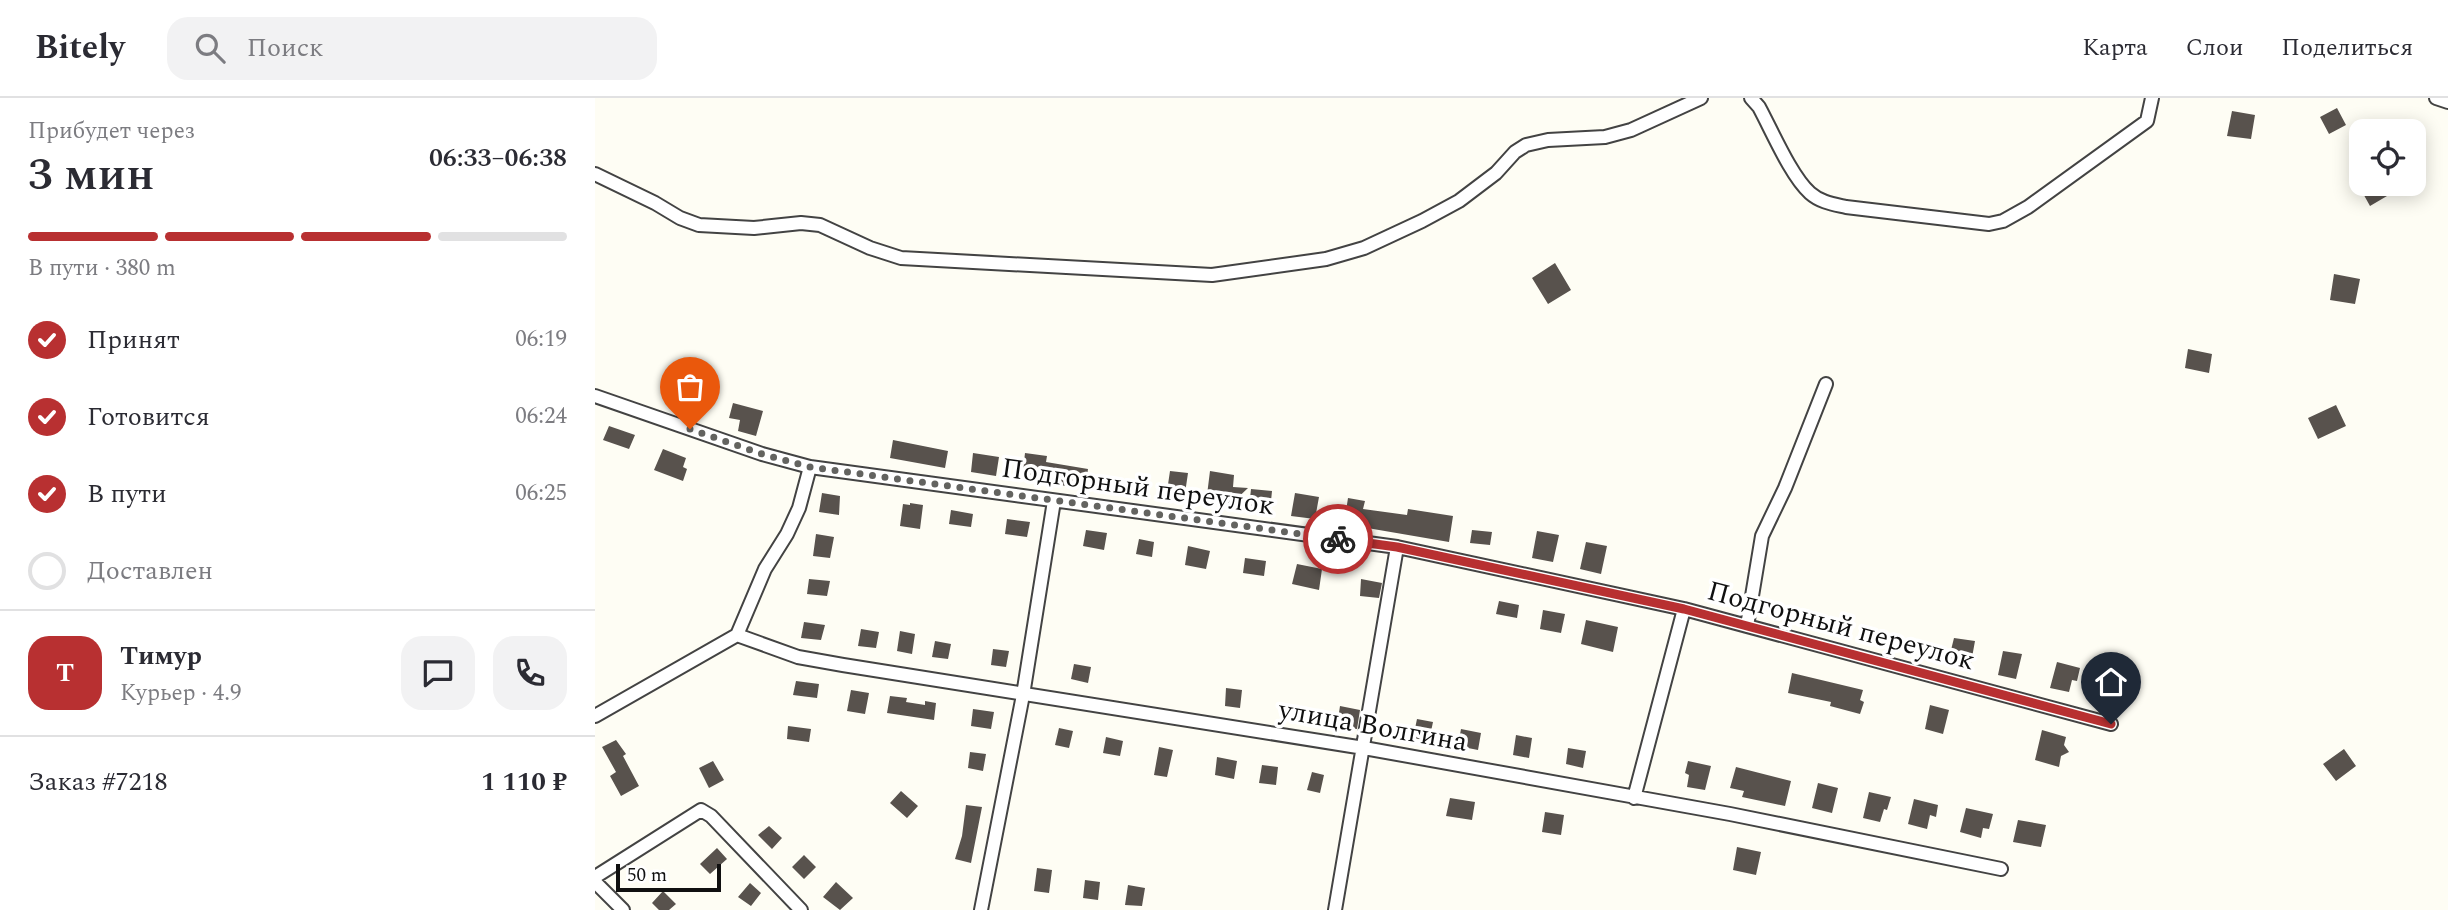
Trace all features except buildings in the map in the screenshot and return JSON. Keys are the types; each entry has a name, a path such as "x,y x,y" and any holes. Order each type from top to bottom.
{"street":[{"path":"595,174 699,225 754,228 801,223 820,225 878,251 901,258 1212,275 1326,259 1364,248 1459,201 1496,173 1515,152 1526,145 1548,140 1605,137 1631,130 1700,98"},
{"path":"1751,98 1759,107 1799,180 1811,194 1827,203 1989,224 2003,221 2028,207 2147,121 2153,98"},
{"path":"2436,98 2448,102"},
{"path":"1747,626 1762,536 1785,488 1826,384"},
{"name":"Подгорный переулок","path":"595,396 762,454 810,467 1397,547 1684,609 2111,724"},
{"path":"595,716 737,635 765,569 787,534 799,508 810,467"},
{"path":"981,910 1023,695 1054,500"},
{"path":"1335,910 1397,547"},
{"path":"1634,798 1684,609"},
{"name":"улица Волгина","path":"737,635 798,657 1364,748 1730,814 2001,869"},
{"path":"595,877 701,810 711,816 801,910"},
{"path":"595,882 623,910"}],"way so far":[{"path":"690,429 810,467 1338,539"}],"route":[{"path":"1338,539 1397,547 1684,609 2111,724"}]}
